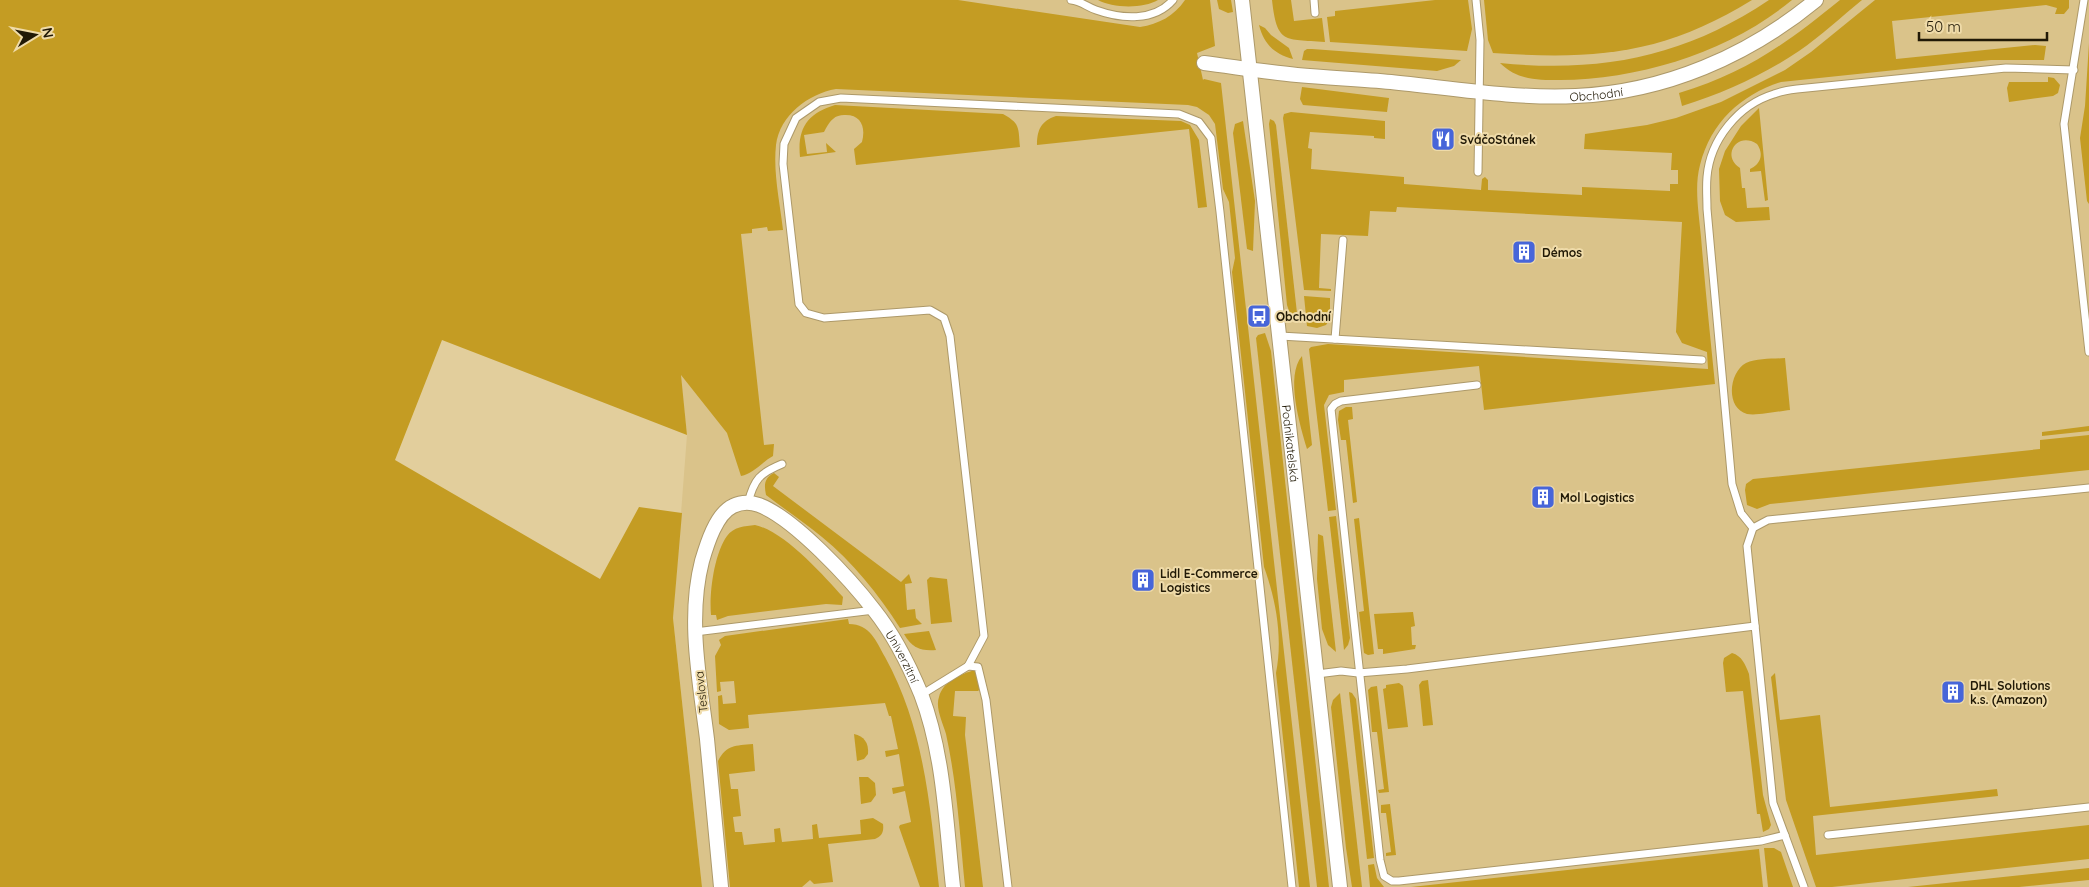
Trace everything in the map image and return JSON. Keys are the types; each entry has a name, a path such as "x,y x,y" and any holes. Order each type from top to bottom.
{"street":[{"name":"Podnikatelská","path":"1242,0 1340,887"},
{"name":"Obchodní","path":"1204,62 1250,69 1481,92 1574,96 1612,93 1666,81 1708,67 1759,41 1816,0"},
{"name":"Teslova","path":"721,887 696,632 696,609 701,563 717,523 727,510 733,506 748,503"},
{"name":"Univerzitní","path":"748,503 757,504 771,512 809,541 839,570 874,610 910,669 932,727 941,776 953,887"}],"lane":[{"path":"1071,0 1082,2 1094,10 1136,17 1151,15 1162,10 1173,0"},
{"path":"1314,0 1315,13"},
{"path":"1476,0 1480,40 1481,92 1478,172"},
{"path":"2084,0 2064,124 2089,352"},
{"path":"1753,528 1741,512 1732,484 1707,208 1707,176 1713,152 1723,132 1736,117 1754,102 1774,94 1797,89 2006,68 2074,70"},
{"path":"921,695 968,666 984,636 950,336 944,318 930,310 824,318 806,313 799,304 783,164 784,144 796,118 819,102 841,98 1179,114 1199,122 1211,138 1219,202 1292,887"},
{"path":"1336,339 1343,240"},
{"path":"1280,336 1702,360"},
{"path":"1478,385 1341,401 1331,409 1358,673 1381,867 1384,876 1392,881 1761,841 1786,835"},
{"path":"748,503 758,478 765,471 782,464"},
{"path":"1804,887 1773,802 1747,546 1753,528 1768,520 2089,488"},
{"path":"696,632 874,610"},
{"path":"1317,674 1341,671 1358,673 1755,626"},
{"path":"968,666 978,667 986,700 1008,887"},
{"path":"1828,835 2089,807"}],"shaded area":[{"path":"0,0 958,0 1140,27 1154,24 1166,18 1176,11 1185,0 1210,0 1215,46 1197,53 1203,80 1221,83 1310,887 1299,887 1276,673 1279,646 1277,619 1264,567 1232,272 1235,258 1229,202 1223,189 1215,124 1209,115 1197,107 1188,105 836,89 815,96 797,108 789,115 779,134 776,145 775,166 783,230 768,231 767,227 752,229 752,233 741,234 764,445 774,444 773,456 750,473 741,476 727,433 681,375 687,435 442,340 395,460 600,579 639,507 682,513 673,618 702,887 0,887"},
{"path":"640,0 2089,0 2089,887 702,887 673,618 687,435"},
{"path":"1098,0 1158,0 1144,5 1119,6"},
{"path":"1217,0 1231,0 1233,12 1228,13 1219,9"},
{"path":"1272,0 1291,0 1294,21 1322,18 1325,42 1292,39 1285,36 1280,32 1277,25"},
{"path":"1435,0 1468,0 1472,29 1467,51 1330,42 1327,17 1335,16 1335,11"},
{"path":"1484,0 1752,0 1719,18 1658,43 1596,54 1529,55 1493,53 1488,40"},
{"path":"1769,0 1792,0 1741,34 1712,48 1652,68 1591,78 1543,80 1520,76 1500,63 1537,66 1573,65 1640,57 1673,48 1705,35"},
{"path":"1840,0 1862,0 1815,39 1785,60 1743,83 1682,106 1679,93 1725,76 1765,55 1802,30"},
{"path":"1875,0 2069,0 2069,8 2064,14 2055,14 2057,8 2046,5 1892,21 1896,59 2035,45 2046,46 2044,60 1991,60 1781,82 1753,94 1730,112 1720,123 1705,150 1697,182 1715,384 1484,410 1479,366 1344,380 1344,392 1329,395 1324,405 1336,510 1328,511 1309,349 1311,347 1328,344 1708,369 1707,352 1682,343 1676,332 1682,222 1397,207 1396,212 1370,211 1368,236 1321,234 1319,288 1331,289 1331,291 1304,290 1284,114 1291,112 1385,121 1385,139 1374,138 1374,136 1310,132 1308,148 1312,149 1311,169 1404,177 1404,184 1481,190 1482,179 1485,177 1488,180 1488,190 1582,195 1582,187 1670,191 1670,184 1678,184 1678,170 1671,170 1672,153 1584,149 1585,134 1647,125 1676,118 1721,102 1785,70 1811,52"},
{"path":"1259,25 1289,48 1293,59 1275,51 1267,43"},
{"path":"2089,43 2089,204 2087,201 2080,138 2085,106"},
{"path":"1307,49 1461,60 1454,66 1437,71 1302,60 1304,51"},
{"path":"2048,77 2054,78 2060,85 2058,93 2053,96 2009,102 2007,88 2009,82 2048,82"},
{"path":"1302,87 1389,98 1387,112 1303,105 1300,99"},
{"path":"835,105 1003,114 1018,127 1020,147 856,165 854,149 862,142 863,127 861,122 855,117 843,115 837,116 832,120 824,132 804,135 807,154 827,152 826,143 836,152 800,157 800,138 806,123 818,112"},
{"path":"1759,108 1768,200 1765,201 1761,171 1750,172 1750,169 1759,162 1761,155 1757,144 1750,141 1738,143 1734,147 1732,157 1734,163 1740,168 1747,208 1769,207 1770,220 1736,222 1725,215 1720,201 1719,169 1725,151 1741,126"},
{"path":"1056,116 1181,121 1190,125 1199,140 1207,207 1198,208 1189,129 1037,145 1039,131 1043,123"},
{"path":"1270,119 1276,125 1298,322 1289,311 1287,305"},
{"path":"1243,121 1255,201 1253,251 1247,249 1233,133 1235,124"},
{"path":"1304,296 1330,298 1330,319 1326,325 1317,328 1307,326"},
{"path":"1265,333 1271,351 1329,887 1317,887 1256,338 1258,335"},
{"path":"1302,356 1312,445 1307,449 1298,414 1294,388 1297,365"},
{"path":"1785,358 1790,410 1747,414 1740,410 1735,405 1732,390 1733,382 1740,368 1746,363 1755,360"},
{"path":"1346,407 1352,407 1353,419 1348,420 1357,502 1353,503 1346,440 1341,440 1338,420 1339,411"},
{"path":"2089,426 2089,431 2042,436 2042,432"},
{"path":"2089,435 2089,470 1770,504 1757,509 1747,505 1746,484 1753,479 2040,449 2040,440"},
{"path":"774,473 779,477 773,486 901,582 909,574 912,583 905,584 907,610 915,609 916,618 922,624 900,628 874,591 833,546 766,495 766,482 768,477"},
{"path":"1336,516 1350,638 1344,650 1329,517"},
{"path":"1359,518 1374,654 1368,655 1364,653 1359,612 1364,611 1354,519"},
{"path":"755,525 778,536 802,555 843,597 842,605 826,604 728,616 717,620 716,615 711,615 713,574 722,544 732,531"},
{"path":"1318,534 1323,536 1336,652 1328,645 1322,629 1317,579"},
{"path":"930,577 947,579 952,622 931,624 927,580"},
{"path":"1413,612 1415,626 1411,627 1412,645 1416,645 1415,649 1383,654 1383,649 1378,649 1374,614"},
{"path":"848,619 849,624 867,630 875,640 885,657 909,712 924,769 929,798 939,887 920,887 899,827 911,822 905,791 893,794 892,788 904,786 899,754 886,757 885,751 898,749 891,716 889,716 885,703 748,715 749,728 729,730 719,724 718,696 722,695 723,704 736,703 734,681 720,682 721,691 717,692 715,656 721,645 719,640 725,636"},
{"path":"929,631 936,650 917,648 910,643 904,634"},
{"path":"1732,653 1741,658 1749,674 1763,795 1771,825 1769,829 1763,832 1760,814 1757,814 1743,691 1726,692 1723,663 1724,658"},
{"path":"975,670 981,688 978,691 955,691 953,716 966,717 965,735 983,887 965,887 953,772 938,701 941,691 948,682"},
{"path":"1775,673 1780,720 1820,715 1830,807 1997,789 1998,796 1813,816 1816,855 2089,825 2089,859 1832,887 1816,887 1786,800 1771,677"},
{"path":"1428,680 1433,725 1423,726 1419,685 1422,681"},
{"path":"1399,683 1403,686 1408,727 1388,729 1383,689 1386,688 1386,685"},
{"path":"1377,686 1389,792 1379,793 1378,790 1384,789 1377,732 1372,732 1368,690 1371,687"},
{"path":"1349,692 1356,699 1374,858 1367,859"},
{"path":"1340,693 1362,887 1352,887 1346,848 1331,707 1333,700"},
{"path":"854,734 861,736 868,747 868,754 864,759 857,761"},
{"path":"753,744 755,771 729,774 731,789 738,789 741,816 733,817 735,832 742,832 744,845 775,842 774,829 780,828 782,842 813,839 812,825 817,824 819,838 861,834 860,820 873,818 883,824 882,833 875,839 828,844 833,882 814,884 810,880 802,887 730,887 718,761 725,751 732,747"},
{"path":"859,777 868,777 875,783 876,795 871,802 861,804"},
{"path":"1390,804 1396,855 1386,856 1386,853 1391,852 1386,813 1381,813 1381,805"},
{"path":"1764,848 1774,848 1781,852 1793,887 1768,887"},
{"path":"1759,849 1763,887 1411,887"},
{"path":"1374,864 1377,878 1384,887 1370,887 1368,865"},
{"path":"2089,868 2089,880 2019,887 1908,887"}],"place":[{"name":"SváčoStánek","path":"1443,139"},
{"name":"Démos","path":"1524,252"},
{"name":"Obchodní","path":"1259,316"},
{"name":"Mol Logistics","path":"1543,497"},
{"name":"Lidl E-Commerce Logistics","path":"1143,580"},
{"name":"DHL Solutions k.s. (Amazon)","path":"1953,692"}]}
